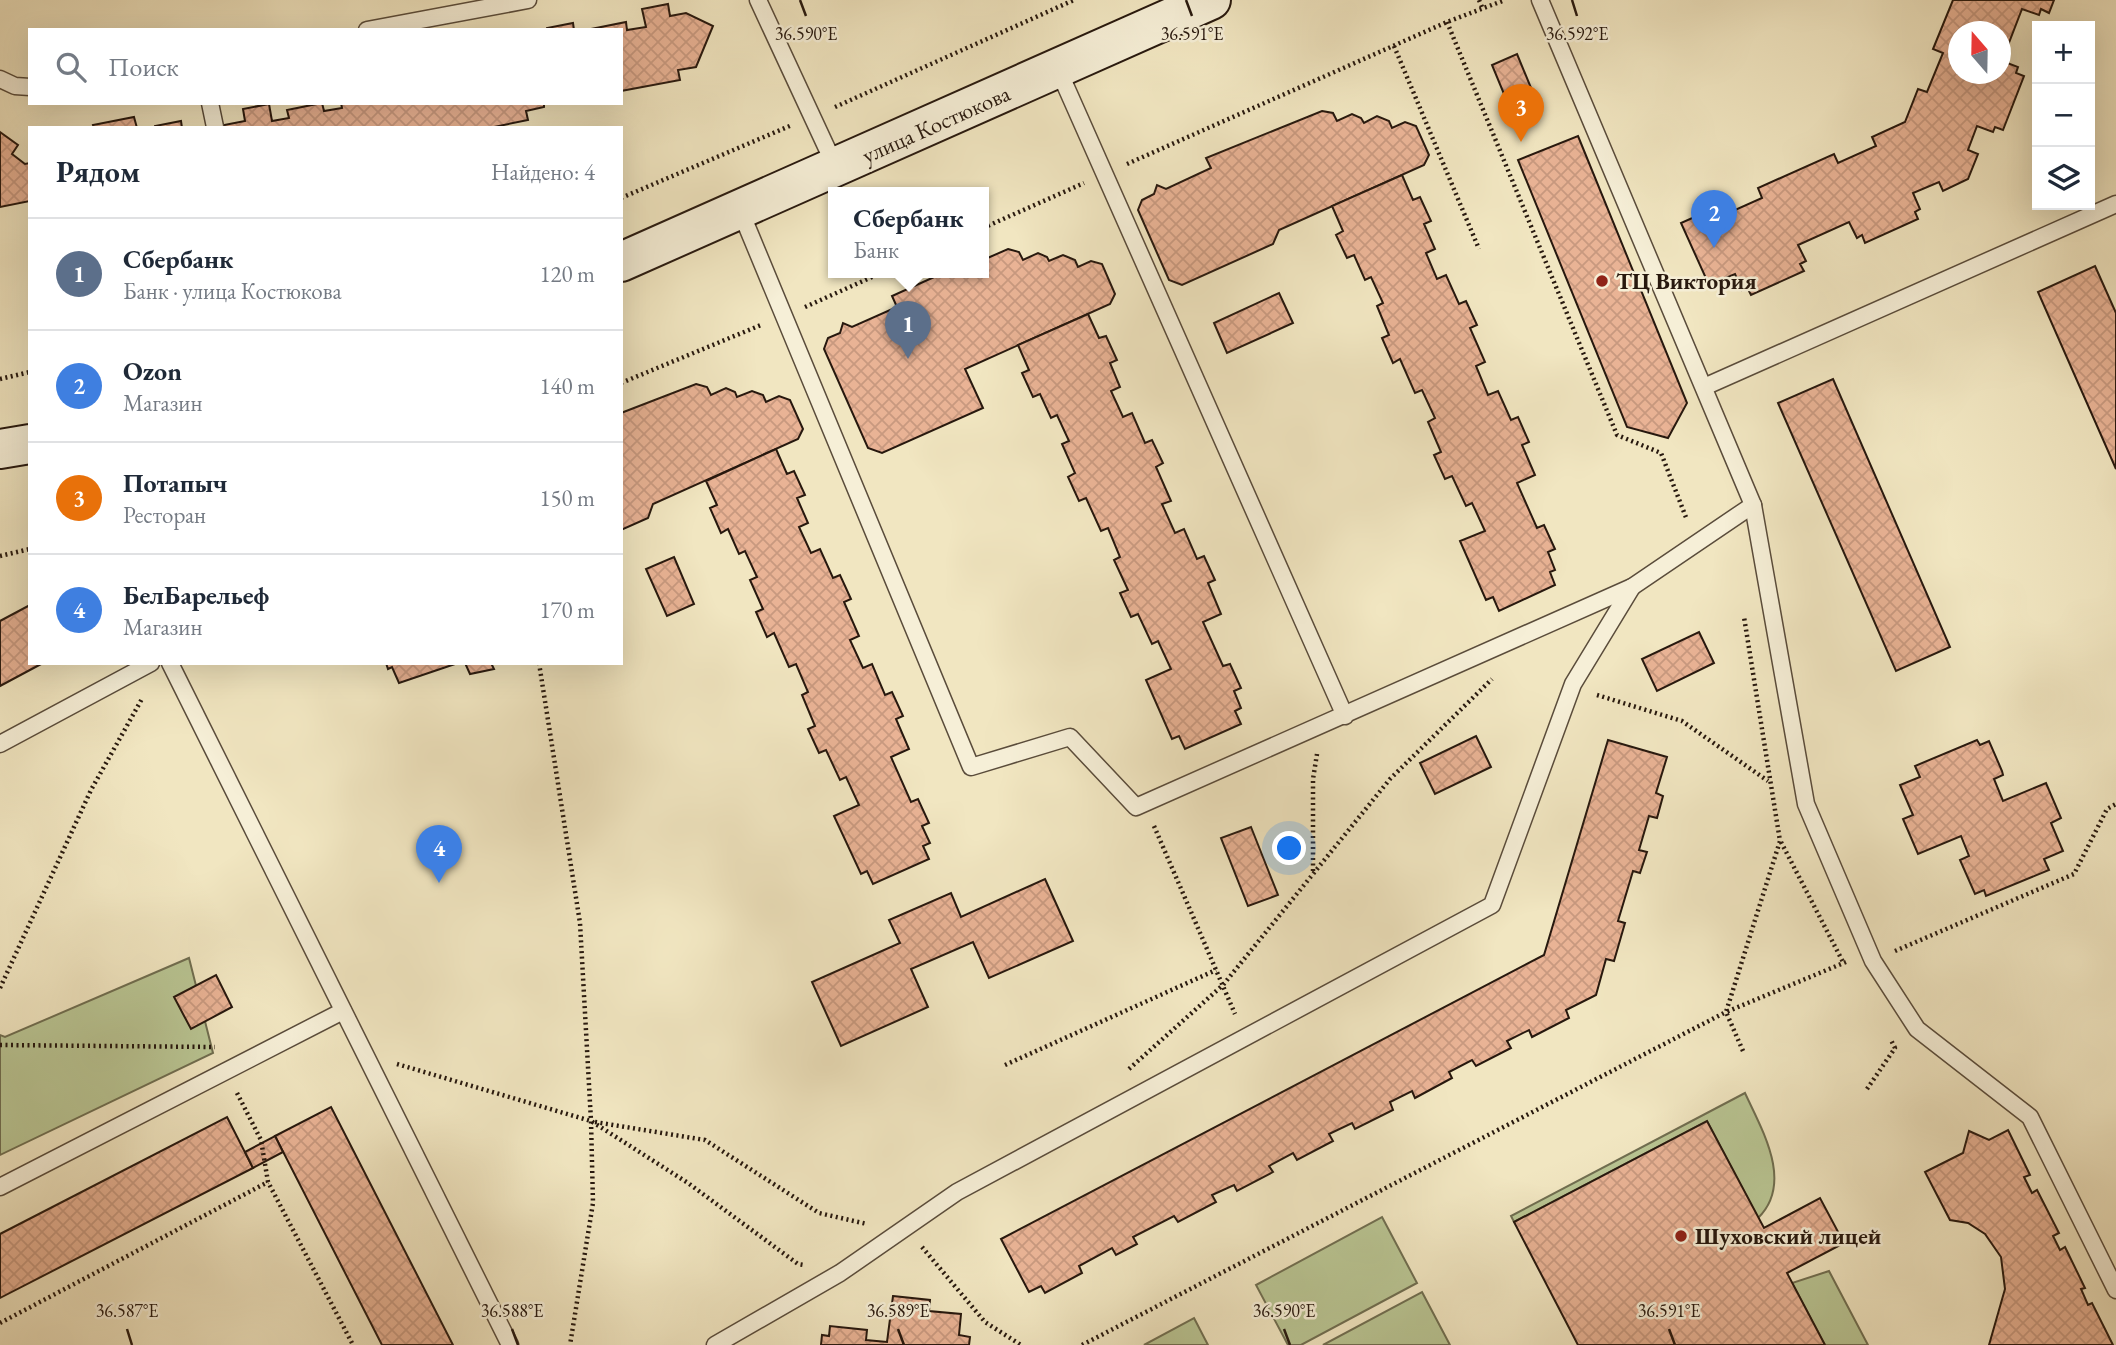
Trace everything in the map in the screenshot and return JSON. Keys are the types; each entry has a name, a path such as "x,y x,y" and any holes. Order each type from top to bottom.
{"main road":[{"name":"улица Костюкова","path":"623,261 1211,0"},
{"path":"0,449 28,444"}],"lane":[{"path":"378,28 528,0"},
{"path":"758,0 835,168"},
{"path":"1540,0 1753,505 1806,804 1873,961 1917,1029 2030,1117 2116,1290"},
{"path":"1058,69 1345,716"},
{"path":"0,79 15,86 28,87"},
{"path":"210,105 215,126"},
{"path":"1704,387 2116,204"},
{"path":"740,210 971,767 1070,737 1136,807 1632,587 1753,505"},
{"path":"715,1345 840,1273 957,1192 1492,905 1573,684 1632,587"},
{"path":"0,744 147,665"},
{"path":"171,665 510,1345"},
{"path":"0,1187 343,1011"}],"path":[{"path":"623,197 1074,0"},
{"path":"1479,0 1482,7"},
{"path":"989,225 1447,22 1505,0"},
{"path":"1447,22 1616,435 1661,453 1697,544"},
{"path":"1394,46 1479,248"},
{"path":"623,382 870,278"},
{"path":"0,379 28,372"},
{"path":"0,556 28,550"},
{"path":"1743,611 1780,841 1850,973"},
{"path":"539,665 580,923 591,1121 593,1203 570,1345"},
{"path":"1122,1075 1223,985 1390,779 1497,674"},
{"path":"1573,684 1595,694 1682,721 1769,781"},
{"path":"0,988 91,790 149,686"},
{"path":"1313,872 1313,779 1321,727"},
{"path":"1144,803 1244,1038"},
{"path":"1082,1345 1726,1012 1843,962 1873,961 2074,874 2106,809 2116,804"},
{"path":"1744,1051 1726,1012 1780,841"},
{"path":"1005,1065 1216,970"},
{"path":"1867,1089 1895,1048 1890,1037"},
{"path":"0,1045 223,1047"},
{"path":"365,1054 591,1121 705,1140 819,1213 900,1231 920,1245 985,1322 1021,1345"},
{"path":"234,1086 261,1140 268,1182 353,1345"},
{"path":"591,1121 688,1183 798,1264 840,1273"},
{"path":"0,1323 268,1182"}],"green space":[{"path":"189,958 213,1053 0,1155 0,1035 5,1037"},
{"path":"1745,1093 1766,1140 1774,1173 1774,1189 1758,1218 1707,1121 1514,1222 1511,1216"},
{"path":"1382,1217 1417,1283 1301,1345 1288,1345 1256,1285"},
{"path":"1829,1271 1868,1345 1825,1345 1792,1283"},
{"path":"1422,1292 1450,1345 1323,1345"},
{"path":"1194,1318 1208,1345 1144,1345"}],"building":[{"path":"1953,0 2054,0 2049,13 2041,9 2039,15 2022,9 2011,38 2011,21 1948,21 1948,84 2011,84 2011,64 2018,67 2016,73 2024,76 2003,130 1995,127 1993,132 1977,126 1968,150 1978,154 1968,179 1943,191 1939,182 1913,193 1920,209 1915,212 1918,219 1865,243 1862,235 1857,238 1849,222 1798,245 1806,261 1800,264 1804,271 1751,295 1747,287 1742,290 1735,274 1709,285 1681,223 1719,206 1724,215 1762,198 1758,188 1834,154 1838,163 1876,146 1872,137 1905,122 1918,89 1927,92 1943,53 1933,49"},
{"path":"668,4 670,16 686,13 713,26 696,67 678,70 680,80 623,91 623,28 596,28 626,22 627,30 646,27 642,9"},
{"path":"573,23 574,28 547,28"},
{"path":"1517,54 1536,100 1511,111 1492,65"},
{"path":"269,105 272,121 289,118 287,110 312,105 322,105 324,111 342,108 341,105 544,105 526,111 528,120 499,126 219,126 245,121 243,109"},
{"path":"1322,111 1333,113 1337,121 1352,114 1361,118 1364,123 1377,116 1389,121 1392,128 1405,122 1416,126 1429,155 1424,165 1279,230 1273,244 1182,285 1169,280 1138,210 1142,200 1154,194 1157,185 1166,189 1211,168 1206,158"},
{"path":"134,117 136,126 93,126"},
{"path":"181,121 182,126 155,126"},
{"path":"0,132 18,145 12,154 28,163 28,201 0,207"},
{"name":"ТЦ Виктория","path":"1578,136 1687,403 1668,438 1627,427 1518,160"},
{"path":"1402,175 1413,200 1420,197 1431,221 1424,224 1435,249 1426,253 1437,279 1446,275 1459,304 1466,301 1477,325 1470,328 1485,362 1476,366 1488,395 1498,391 1511,420 1518,417 1529,442 1522,445 1535,475 1517,483 1537,528 1544,525 1555,549 1548,552 1555,570 1550,572 1555,585 1499,611 1493,597 1486,600 1460,541 1485,531 1472,503 1466,506 1452,476 1445,479 1434,455 1441,452 1428,422 1435,418 1422,390 1415,393 1400,359 1393,363 1382,338 1389,335 1377,306 1383,303 1371,277 1365,280 1354,255 1347,258 1336,235 1343,231 1332,206"},
{"path":"1008,249 1019,252 1023,260 1038,253 1049,261 1063,255 1075,260 1078,267 1091,261 1102,264 1115,294 1110,304 965,369 983,408 882,453 868,448 824,349 828,338 840,333 843,323 852,327 897,307 892,296 932,278 989,278 989,257"},
{"path":"2095,266 2116,313 2116,469 2038,292"},
{"path":"1279,293 1293,323 1227,353 1214,323"},
{"path":"1088,314 1099,338 1106,336 1117,360 1110,363 1120,387 1111,391 1123,417 1132,413 1145,443 1152,440 1163,463 1156,467 1171,501 1162,504 1175,533 1184,529 1197,559 1204,556 1215,580 1208,583 1221,614 1203,622 1223,666 1230,664 1241,688 1234,691 1241,708 1235,711 1241,724 1185,749 1179,736 1172,739 1146,680 1171,669 1158,641 1152,644 1138,614 1131,617 1120,593 1128,590 1114,560 1120,557 1108,528 1101,531 1086,498 1079,501 1068,477 1075,473 1062,444 1069,441 1057,415 1051,418 1040,394 1033,397 1022,373 1029,370 1018,345"},
{"path":"1833,379 1950,647 1896,671 1778,403"},
{"path":"696,384 707,387 711,395 726,388 735,392 737,397 752,391 763,395 766,402 779,396 790,400 803,429 798,439 653,504 648,518 623,529 623,412"},
{"path":"776,449 787,474 794,471 805,495 797,498 808,523 799,527 811,553 820,549 833,578 840,575 851,599 844,602 859,636 850,640 863,668 872,664 885,695 892,692 903,716 896,719 909,749 891,757 911,802 918,799 929,823 922,826 930,843 923,846 929,859 873,884 867,871 861,874 834,816 859,805 846,777 840,780 826,750 819,753 808,729 815,726 802,695 808,692 796,664 789,667 774,633 767,637 756,612 763,609 750,580 757,577 745,551 739,554 728,529 721,533 710,508 717,505 706,481"},
{"path":"674,557 694,604 667,616 646,569"},
{"path":"28,606 28,665 39,665 0,686 0,621"},
{"path":"1699,632 1714,663 1657,691 1642,659"},
{"path":"387,665 452,665 399,683 392,667 388,669"},
{"path":"466,665 492,665 494,669 470,674"},
{"path":"1476,736 1491,767 1435,794 1420,763"},
{"path":"1608,740 1667,757 1656,793 1663,796 1657,818 1649,816 1639,850 1647,852 1640,873 1633,871 1618,921 1625,923 1614,961 1606,959 1596,995 1566,1010 1569,1018 1532,1037 1529,1030 1507,1041 1511,1048 1476,1066 1472,1060 1449,1072 1452,1078 1415,1098 1412,1091 1390,1102 1393,1110 1355,1129 1352,1123 1329,1134 1333,1141 1297,1160 1293,1153 1269,1166 1273,1172 1237,1191 1234,1185 1212,1195 1216,1202 1178,1222 1174,1216 1133,1237 1137,1244 1116,1255 1112,1248 1079,1266 1082,1273 1045,1293 1041,1286 1029,1292 1001,1239 1544,955"},
{"path":"1977,740 1980,745 1989,741 2002,771 2003,775 1994,779 2003,801 2046,783 2061,818 2051,823 2063,851 2044,859 2049,870 1986,896 1984,890 1975,894 1960,860 1969,856 1961,836 1918,854 1903,819 1913,815 1900,785 1920,777 1915,766"},
{"path":"1251,827 1278,895 1248,906 1221,838"},
{"path":"1045,879 1073,941 989,978 973,942 911,969 928,1007 841,1046 812,982 900,943 889,920 951,893 961,917"},
{"path":"216,975 232,1007 191,1029 174,997"},
{"path":"331,1107 453,1345 382,1345 275,1136"},
{"path":"227,1117 253,1168 0,1298 0,1234"},
{"name":"Шуховский лицей","path":"1707,1121 1764,1228 1820,1198 1844,1243 1787,1273 1825,1345 1578,1345 1514,1222"},
{"name":"Шуховский лицей","path":"2008,1130 2030,1175 2024,1177 2032,1193 2037,1190 2059,1233 2053,1236 2060,1250 2065,1247 2085,1288 2081,1289 2088,1305 2092,1303 2113,1345 1989,1345 2005,1289 2001,1257 1985,1234 1968,1223 1950,1220 1925,1172 1963,1153 1969,1131 1989,1140"},
{"path":"275,1136 283,1152 253,1168 245,1152"},
{"path":"893,1296 930,1300 929,1311 961,1314 959,1335 970,1337 969,1345 821,1345 822,1335 829,1336 830,1326 867,1330 866,1340 887,1342"}],"place":[{"name":"Потапыч","path":"1521,142"},
{"name":"Ozon","path":"1714,248"},
{"name":"ТЦ Виктория","path":"1602,281"},
{"name":"Сбербанк","path":"908,359"},
{"name":"БелБарельеф","path":"439,883"},
{"name":"Шуховский лицей","path":"1681,1236"}]}
